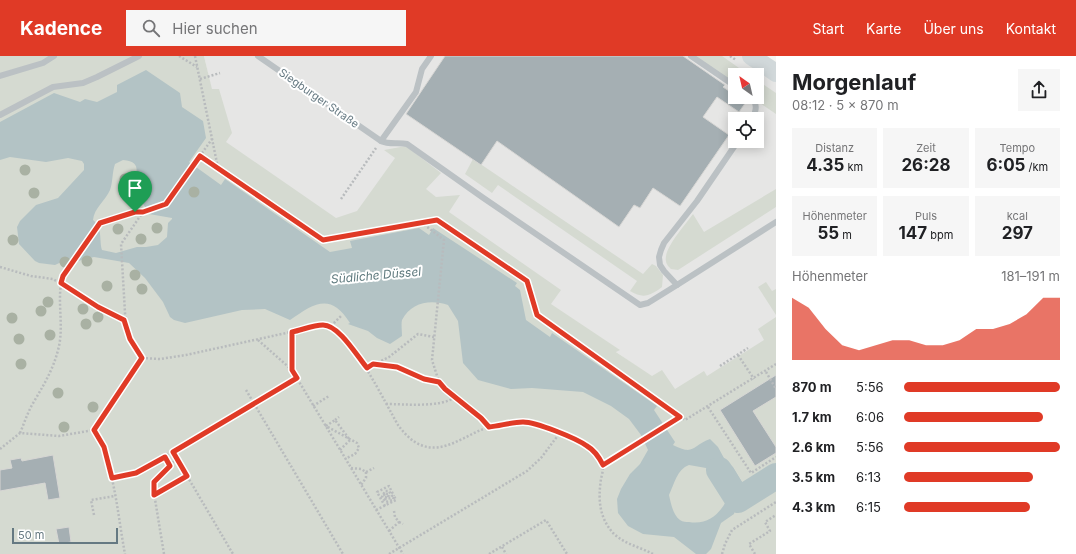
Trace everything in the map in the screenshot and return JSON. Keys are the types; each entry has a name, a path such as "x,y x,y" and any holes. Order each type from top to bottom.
{"main road":[{"path":"751,56 776,73"}],"lane":[{"path":"0,76 43,63 51,56"},
{"path":"0,115 53,87 83,83 139,56"},
{"name":"Siegburger Straße","path":"258,56 381,141"},
{"path":"431,56 422,69 416,92 381,141 385,143 398,142 407,144 640,305 648,303 776,222"},
{"path":"691,56 728,81"},
{"path":"677,285 660,265 659,257 661,250 664,243 698,201 733,148"}],"path":[{"path":"180,56 197,67"},
{"path":"195,56 218,168"},
{"path":"200,79 220,73"},
{"path":"0,449 20,433 56,359 61,334 61,283 66,271 100,223 135,212 143,212 166,204 212,139"},
{"path":"341,199 381,141"},
{"path":"200,156 323,240 437,220 527,281 537,315 685,420 766,372 776,364"},
{"path":"142,358 130,339 124,320 121,244 143,212"},
{"path":"421,222 444,240 432,360 439,382 481,418 489,427"},
{"path":"0,267 31,276 53,279 98,307 124,320"},
{"path":"331,326 342,316"},
{"path":"142,358 160,359 186,355 324,325 331,326 338,331 367,368 386,404 405,433 421,446 431,448 442,447 489,427 522,422 533,423 575,439 587,446 599,457 603,465 599,506 605,522 617,537 653,554"},
{"path":"292,332 292,370"},
{"path":"367,368 389,357 418,334 434,337"},
{"path":"257,340 292,370 403,554"},
{"path":"720,366 748,348"},
{"path":"738,355 754,379"},
{"path":"20,433 59,436 94,430 142,358"},
{"path":"373,364 397,367 424,379 439,382"},
{"path":"766,372 776,389"},
{"path":"112,478 136,473 297,378"},
{"path":"246,390 343,554"},
{"path":"313,406 329,396"},
{"path":"386,404 436,403 451,400 455,397"},
{"path":"708,407 751,472 776,457"},
{"path":"326,426 339,417"},
{"path":"603,465 680,417"},
{"path":"335,420 350,440"},
{"path":"326,426 357,443 359,448 355,454 345,459"},
{"path":"94,430 104,447 112,478 125,554"},
{"path":"390,554 527,471 541,458 559,434"},
{"path":"340,450 350,440"},
{"path":"173,452 233,554"},
{"path":"165,457 170,466"},
{"path":"164,554 154,495 154,482 176,459"},
{"path":"351,468 361,469 366,472"},
{"path":"366,472 374,468"},
{"path":"361,485 366,478 366,472"},
{"path":"154,495 187,476"},
{"path":"376,510 385,506 396,500 389,486 377,492 385,506"},
{"path":"387,495 386,497 388,498 389,494 384,494 386,499 391,498 392,496 389,491 385,491 382,497 386,502 392,500 394,496"},
{"path":"94,515 91,500 115,496"},
{"path":"722,554 732,530 776,502"},
{"path":"394,511 398,522 403,524"},
{"path":"755,554 749,544 770,531 765,522 776,515"},
{"path":"489,554 546,520 567,554"},
{"path":"388,531 398,522"},
{"path":"502,547 506,554"},
{"path":"640,554 641,548"}],"shaded area":[{"path":"0,56 204,56 212,89 219,89 232,133 226,142 336,218 357,211 395,158 384,150 406,146 441,173 426,189 436,197 460,195 449,212 561,290 551,304 620,350 616,352 652,376 662,370 675,389 704,371 707,376 764,340 758,329 776,317 776,554 0,554"},
{"path":"204,56 742,56 760,68 728,68 728,104 764,104 764,71 776,79 776,342 684,400 581,327 341,224 224,143"},
{"path":"692,56 722,56 739,68 728,68 728,81"},
{"path":"764,85 776,93 776,114 761,104 764,104"},
{"path":"473,159 643,274 652,264 656,266 663,275 662,287 654,293 643,296 630,291 637,281 498,185 492,193 465,174"},
{"path":"776,189 776,207 678,270 671,269 668,265 666,262 666,256 671,243 693,214 704,232"},
{"path":"766,282 772,291 776,289 776,315 758,287"}],"water":[{"path":"146,70 180,93 182,107 203,121 206,138 189,162 221,185 225,179 330,252 352,248 350,241 419,228 429,235 433,228 517,283 515,286 520,290 526,320 550,337 552,333 657,406 654,410 675,442 673,445 689,450 710,439 718,447 725,460 733,467 742,482 734,514 721,523 711,549 706,554 696,554 674,537 643,534 628,526 618,513 617,499 630,474 640,464 648,450 641,435 629,419 611,406 583,392 532,388 511,389 478,380 463,363 458,321 448,305 428,302 411,309 402,320 402,336 390,344 377,338 368,331 348,324 350,323 343,313 336,307 329,304 315,305 290,320 265,309 242,310 185,323 174,320 170,317 163,302 145,278 129,263 94,257 78,261 68,259 55,265 35,261 19,244 17,227 20,221 36,205 58,198 84,170 84,164 82,161 68,158 46,162 10,157 0,160 0,122 54,93 80,102 85,99 97,102 117,92 117,85","holes":["123,160 130,161 136,166 136,188 149,214 172,219 168,223 167,237 158,245 137,247 116,253 102,250 99,230 93,220 95,212 110,190 115,164","689,465 706,468 713,467 723,478 730,492 720,510 710,519 703,522 683,522 680,520 674,512 669,495 676,478 682,470"]}],"building":[{"path":"445,56 683,56 725,85 723,87 728,90 728,104 745,104 739,112 717,97 703,117 728,134 728,136 680,206 653,188 640,208 634,205 619,227 497,141 481,165 406,114"},
{"path":"776,375 776,397 753,411 776,447 776,453 755,466 720,410"},
{"path":"53,455 60,498 48,500 45,483 0,491 0,470 12,468 10,460 21,458 22,461"},
{"path":"69,527 71,542 59,544 56,529"}],"waterway":[{"name":"Südliche Düssel","path":"719,470 738,500 776,476"}],"route":[{"path":"200,156 323,240 437,220 527,281 537,315 680,417 603,465 599,457 587,446 575,439 533,423 522,422 489,427 481,418 445,389 439,382 424,379 397,367 373,364 367,368 338,331 331,326 324,325 292,332 292,370 297,378 173,452 187,476 154,495 154,482 170,466 165,457 136,473 112,478 111,468 104,447 94,430 142,358 130,339 124,320 98,307 61,283 63,276 100,223 135,212 143,212 166,204 200,156"}]}
